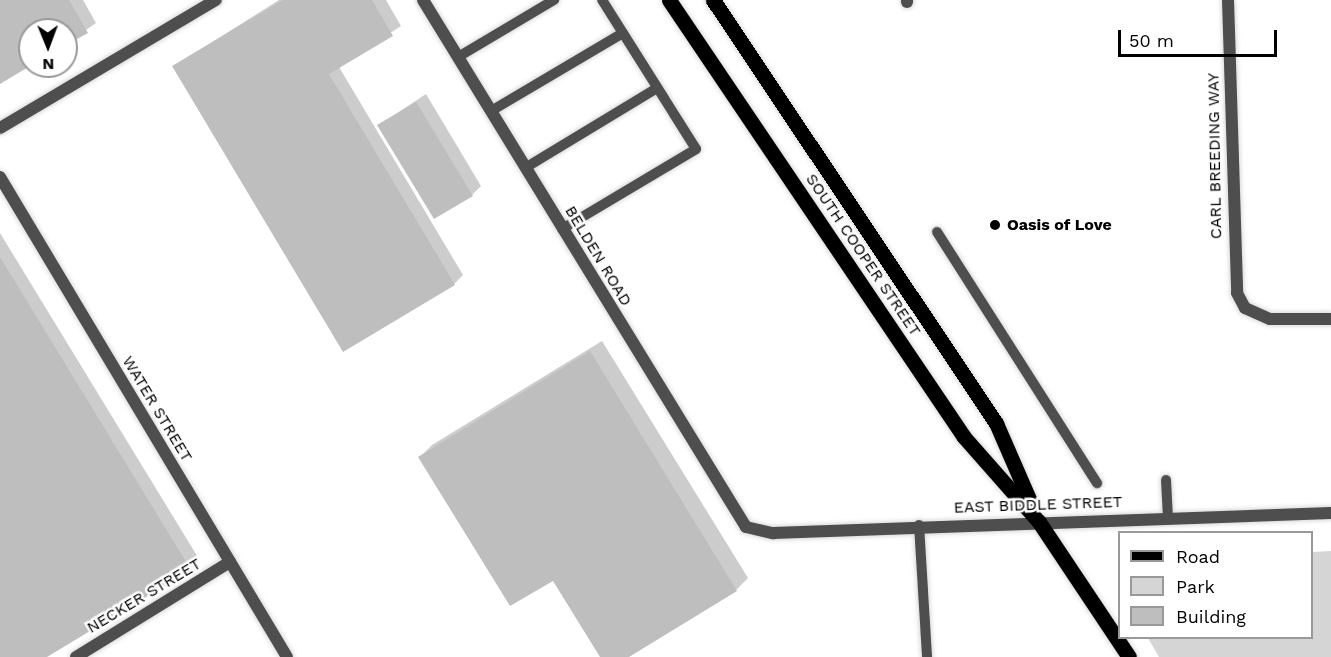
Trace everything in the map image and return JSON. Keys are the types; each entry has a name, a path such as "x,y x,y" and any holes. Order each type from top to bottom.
{"main road":[{"name":"SOUTH COOPER STREET","path":"669,0 964,437 1040,522 1129,657"},
{"name":"SOUTH COOPER STREET","path":"713,0 996,423 1040,522"}],"street":[{"path":"0,128 216,0"},
{"name":"CARL BREEDING WAY","path":"1228,0 1234,275 1237,293 1245,308 1270,319 1331,319"},
{"name":"BELDEN ROAD","path":"428,2 458,57 525,168 746,527"},
{"name":"WATER STREET","path":"0,177 287,657"},
{"name":"EAST BIDDLE STREET","path":"746,527 773,532 919,525 1331,513"},
{"name":"NECKER STREET","path":"75,657 230,562"}],"lane":[{"path":"458,57 554,0"},
{"path":"562,229 696,149 602,0"},
{"path":"491,111 622,33"},
{"path":"525,168 657,88"},
{"path":"937,232 1097,483"},
{"path":"1166,480 1168,518"},
{"path":"919,525 927,657"}],"green space":[{"path":"1331,551 1331,657 1159,657 1149,639 1313,639 1313,552"}],"building":[{"path":"0,0 69,0 88,33 78,38 78,18 18,18 18,73 0,84"},
{"path":"283,0 372,0 393,36 329,74 455,285 343,352 172,66"},
{"path":"416,102 473,196 434,219 377,125"},
{"path":"0,257 191,570 47,657 0,657"},
{"path":"590,351 737,591 629,657 600,657 553,581 510,606 418,457"}],"place":[{"name":"Oasis of Love","path":"995,225"}]}
